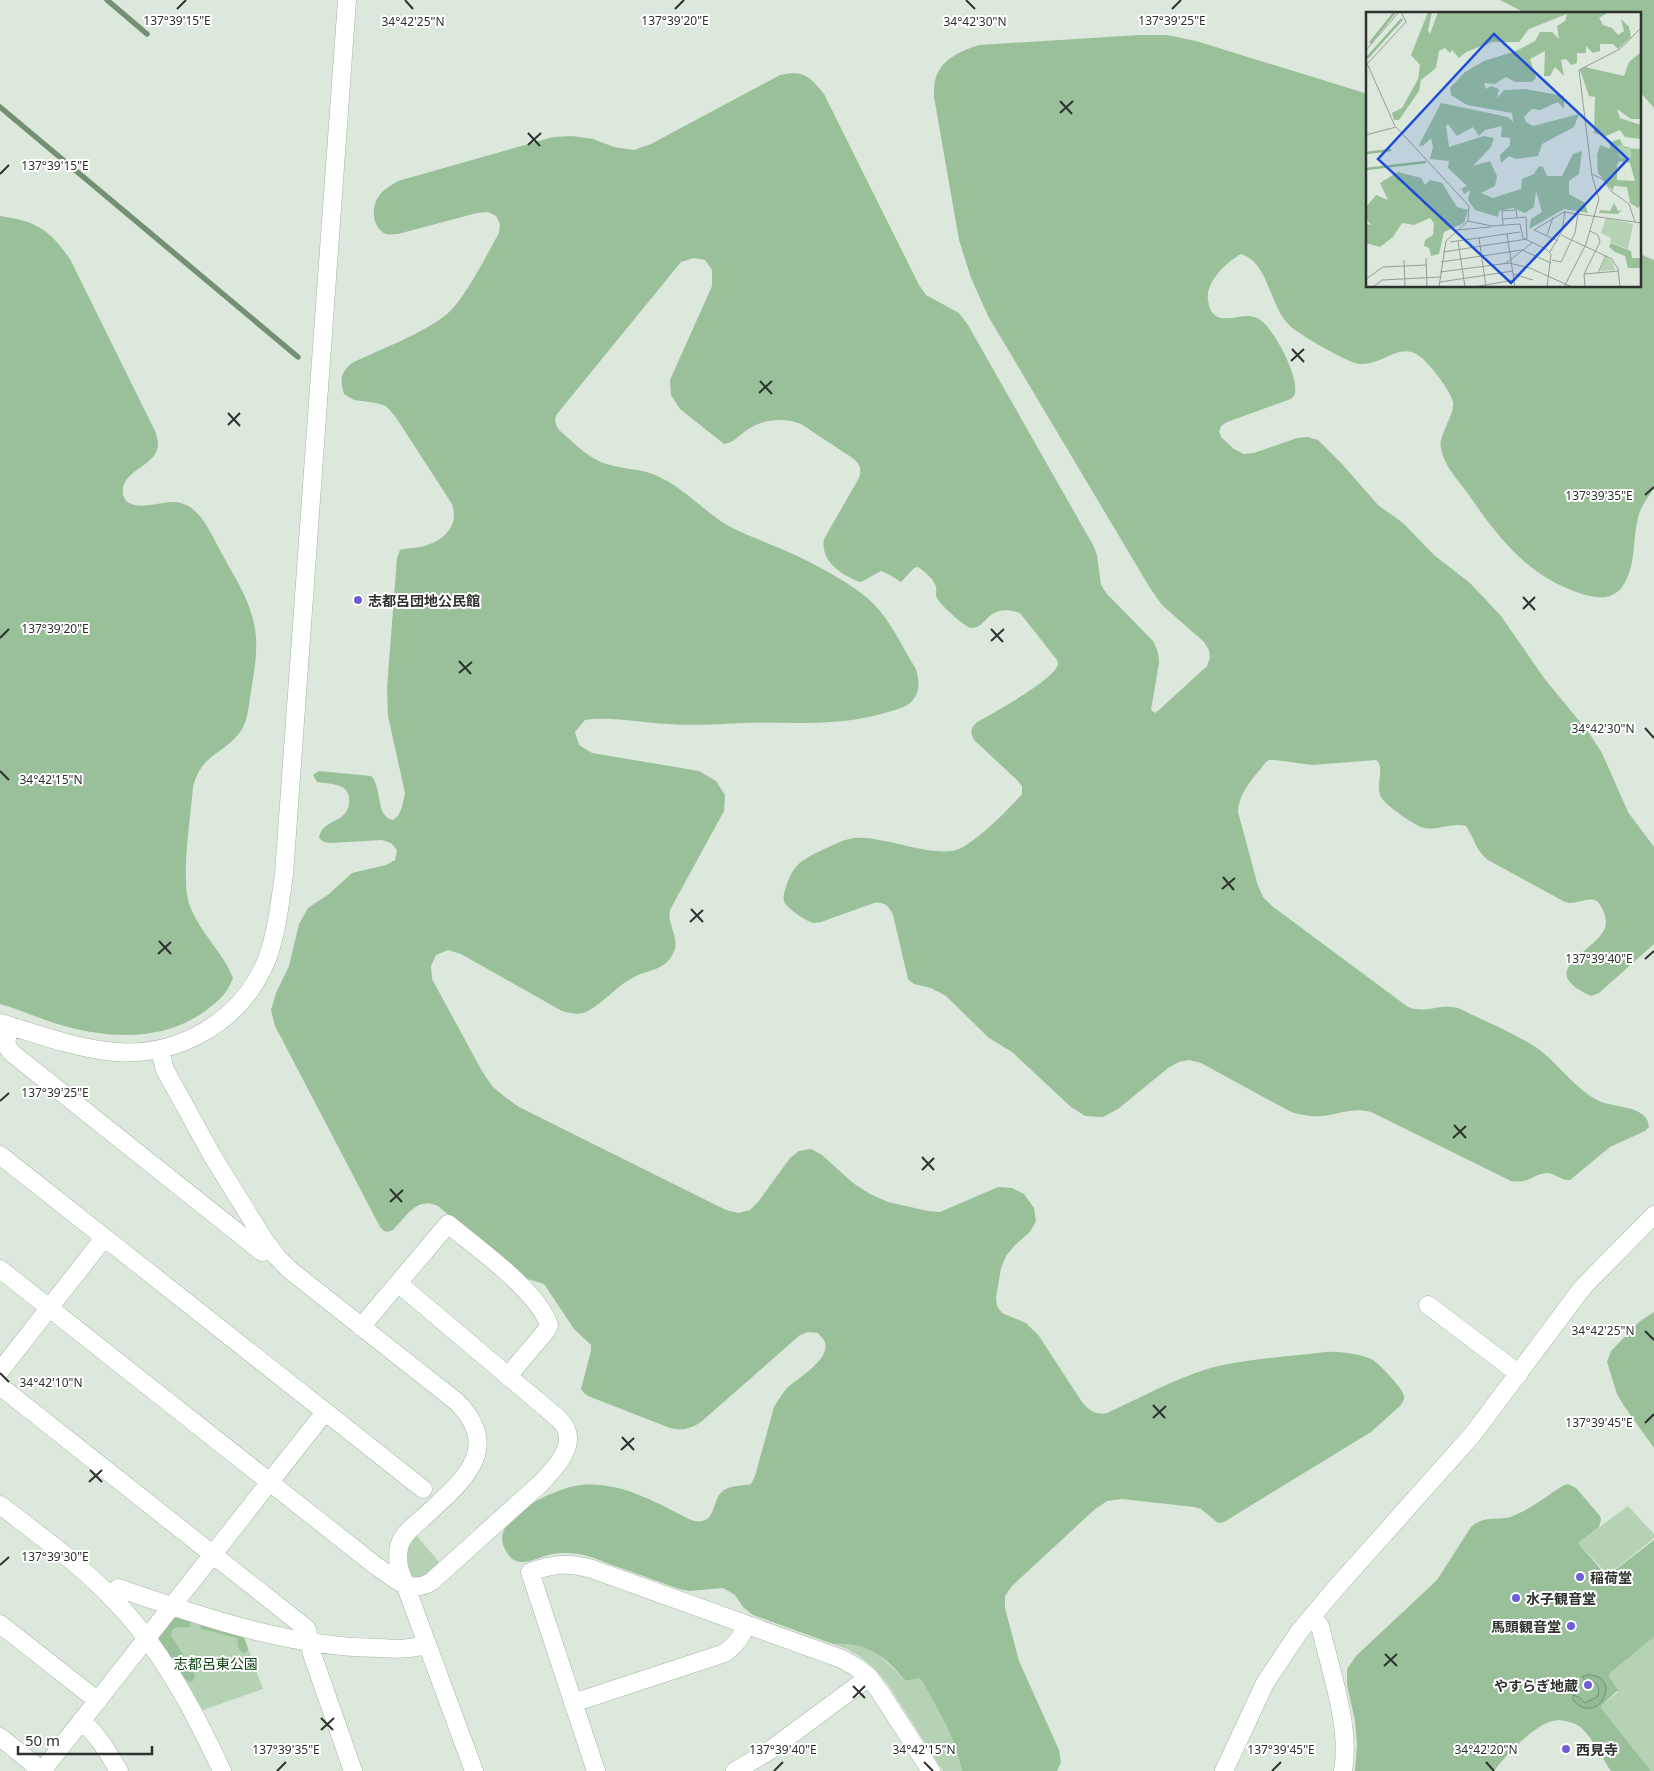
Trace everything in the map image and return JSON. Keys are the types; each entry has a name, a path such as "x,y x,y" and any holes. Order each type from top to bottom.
{"street":[{"path":"270,1247 262,1252 12,1053 7,1048 5,1024 50,1040 84,1048 131,1053 160,1050 202,1034 223,1020 241,1002 256,981 267,958 275,931 280,902 346,0"},
{"path":"160,1050 165,1070 213,1157 277,1257 457,1402 468,1412 474,1425 478,1439 477,1454 472,1468 464,1479 410,1530 402,1541 398,1554 399,1568 474,1771"},
{"path":"0,1156 423,1490"},
{"path":"1224,1771 1264,1683 1312,1616 1468,1440 1583,1288 1654,1215"},
{"path":"362,1327 448,1224 525,1289 547,1319 549,1325 546,1331 508,1376"},
{"path":"0,1371 104,1238"},
{"path":"0,1269 376,1566 406,1586 414,1588 431,1582 542,1483 566,1449 568,1438 566,1428 559,1419 398,1283"},
{"path":"1428,1305 1519,1374"},
{"path":"0,1386 304,1625 307,1629 312,1654 353,1771"},
{"path":"0,1737 42,1771 325,1412"},
{"path":"0,1505 80,1568 110,1596 146,1639 191,1710 222,1771"},
{"path":"596,1771 530,1572 552,1565 579,1565 842,1659 868,1677 880,1692 931,1771"},
{"path":"110,1596 118,1588 239,1626 338,1646 399,1649 417,1648 427,1644"},
{"path":"1312,1616 1320,1626 1343,1723 1345,1744 1343,1771"},
{"path":"0,1624 98,1701"},
{"path":"573,1703 725,1653 739,1641 746,1624"},
{"path":"735,1771 769,1752 868,1677"},
{"path":"81,1721 97,1736 119,1771"}],"green space":[{"path":"1628,1506 1654,1534 1654,1538 1608,1575 1578,1543"},
{"path":"416,1535 440,1563 418,1582 409,1572 406,1560 409,1547"},
{"name":"志都呂東公園","path":"174,1614 243,1634 263,1689 203,1710 157,1636"},
{"path":"1654,1637 1654,1771 1651,1771 1601,1708 1602,1705 1617,1693 1617,1688 1609,1676 1610,1673"},
{"path":"847,1643 863,1646 878,1654 906,1681 919,1678 922,1681 951,1735 962,1771 943,1771 889,1686 876,1670 862,1658 847,1649 833,1644"}],"shaded area":[{"path":"1500,0 1654,0 1654,108 1642,94 1642,12 1523,12"},
{"path":"1167,35 1196,41 1366,93 1366,288 1642,288 1642,255 1654,260 1654,488 1639,514 1632,561 1627,579 1622,587 1613,595 1604,597 1582,594 1545,577 1515,553 1490,524 1445,461 1441,443 1443,433 1452,413 1453,402 1438,376 1417,355 1401,352 1377,361 1360,364 1345,359 1324,348 1291,327 1278,309 1264,276 1258,267 1251,259 1241,254 1216,275 1208,297 1211,310 1218,317 1249,316 1259,319 1265,324 1278,341 1284,353 1295,385 1295,394 1291,399 1227,422 1221,426 1219,432 1222,438 1234,449 1244,454 1254,453 1297,438 1308,437 1318,440 1378,505 1403,523 1434,555 1470,583 1501,616 1544,678 1589,733 1602,753 1628,812 1654,847 1654,944 1599,993 1591,996 1575,987 1567,978 1567,970 1572,962 1599,937 1605,928 1605,914 1598,902 1590,900 1574,903 1565,902 1488,860 1478,848 1466,826 1455,825 1429,829 1407,819 1388,805 1381,796 1379,791 1380,766 1376,760 1312,765 1269,760 1251,780 1239,805 1238,812 1258,886 1263,897 1272,906 1408,1007 1415,1009 1458,1008 1537,1048 1590,1096 1605,1103 1629,1108 1643,1115 1649,1127 1645,1131 1610,1147 1570,1180 1547,1173 1523,1181 1511,1181 1371,1112 1352,1111 1307,1116 1291,1112 1201,1063 1189,1060 1179,1062 1168,1068 1118,1109 1103,1117 1085,1116 1071,1107 1012,1052 989,1038 946,996 931,988 914,984 908,979 893,915 886,905 874,903 814,923 793,911 784,901 784,894 793,871 801,862 840,842 854,838 866,838 936,851 959,849 975,839 1009,808 1022,794 1022,786 975,741 972,729 976,723 1046,679 1054,671 1058,664 1057,660 1020,613 1009,610 1001,611 994,613 977,627 971,628 964,624 939,601 936,597 936,587 933,581 918,567 914,568 901,582 881,571 861,582 840,572 825,554 824,539 859,478 860,467 854,459 801,424 788,420 760,423 734,440 724,444 680,409 671,395 670,380 712,286 712,270 705,260 694,258 681,262 557,414 555,420 559,430 595,459 614,466 647,472 663,479 681,490 728,526 808,561 862,593 880,611 894,632 916,669 918,683 917,692 913,700 899,709 871,717 835,722 687,725 616,719 585,720 575,732 579,745 592,753 699,771 716,781 725,795 724,811 670,910 669,915 676,944 671,958 664,965 629,980 585,1013 578,1014 562,1011 461,954 448,950 436,955 431,966 432,979 492,1086 519,1107 726,1210 738,1213 750,1210 758,1202 790,1158 799,1151 811,1149 822,1155 853,1183 870,1194 888,1202 928,1211 940,1212 998,1187 1012,1188 1024,1194 1034,1208 1036,1221 1030,1232 1006,1256 1001,1268 996,1298 997,1306 1002,1313 1026,1323 1039,1336 1082,1402 1096,1413 1107,1413 1194,1373 1207,1369 1250,1361 1325,1352 1350,1353 1373,1360 1403,1392 1404,1400 1400,1406 1371,1432 1224,1522 1218,1523 1201,1509 1194,1507 1122,1499 1107,1501 1094,1510 1012,1586 1005,1596 1005,1608 1019,1661 1059,1750 1061,1762 1057,1771 962,1771 951,1735 919,1678 906,1681 886,1660 865,1648 850,1644 833,1644 753,1615 743,1607 735,1595 723,1588 690,1591 679,1589 579,1554 556,1553 524,1562 516,1561 510,1557 504,1547 502,1536 507,1525 516,1515 529,1505 557,1491 581,1485 610,1486 652,1500 691,1520 706,1520 724,1490 734,1486 751,1484 755,1476 774,1407 787,1388 818,1362 823,1355 825,1342 818,1333 808,1332 800,1335 701,1422 686,1429 670,1428 588,1396 581,1389 591,1345 574,1329 544,1284 524,1278 438,1206 424,1204 418,1206 391,1231 386,1232 380,1227 275,1026 271,1010 276,993 289,966 299,924 308,908 329,894 352,873 386,865 395,860 397,850 391,843 382,840 330,843 324,842 319,838 321,831 325,827 346,812 349,806 349,797 345,789 332,784 317,782 313,775 319,771 371,776 375,781 384,814 387,818 393,820 398,816 405,793 388,716 387,688 397,558 400,550 417,548 440,539 449,530 454,518 452,504 395,416 386,406 354,400 344,394 342,377 345,370 352,363 427,328 447,314 461,298 499,233 500,224 496,216 488,212 477,213 398,234 382,232 374,219 375,203 383,191 398,181 553,137 572,136 593,139 614,147 634,150 651,144 780,75 795,73 805,76 824,94 919,285 926,295 959,313 968,325 1093,545 1097,555 1101,585 1107,594 1153,641 1158,652 1159,663 1151,710 1155,713 1159,710 1207,666 1210,658 1209,650 1204,642 1162,605 1150,588 988,316 971,278 959,240 934,97 934,84 939,70 948,60 959,53 979,45"},
{"path":"0,216 23,221 41,228 55,240 70,259 156,433 158,444 156,452 152,458 127,479 123,494 126,500 131,504 145,506 174,502 183,504 197,513 208,528 242,591 249,608 256,635 255,663 245,722 241,731 234,739 207,761 197,776 193,787 187,848 186,881 190,906 194,916 233,978 224,994 216,1003 201,1014 166,1030 148,1034 129,1035 91,1032 54,1023 0,1004"},
{"path":"1654,1312 1654,1448 1617,1394 1607,1362 1611,1351 1639,1322"},
{"path":"1568,1484 1576,1488 1600,1516 1599,1527 1578,1543 1605,1574 1610,1574 1654,1540 1654,1637 1610,1673 1609,1676 1618,1690 1601,1708 1651,1771 1611,1771 1592,1741 1579,1726 1559,1720 1546,1723 1529,1734 1494,1771 1355,1771 1357,1744 1355,1721 1347,1685 1347,1669 1356,1656 1437,1580 1471,1527 1487,1519 1507,1518 1520,1513"},
{"path":"174,1614 191,1621 190,1627 178,1627 172,1630 171,1635 195,1675 193,1681 190,1682 184,1678 157,1636"},
{"path":"201,1624 243,1634 248,1649 247,1652 242,1653 238,1647 237,1638 202,1629 200,1627"},
{"path":"1586,1675 1598,1677 1604,1682 1606,1690 1604,1698 1599,1704 1591,1708 1583,1707 1573,1700 1573,1695 1579,1697 1585,1703 1597,1697 1598,1686 1593,1681 1587,1682 1582,1677"}],"waterway":[{"path":"107,0 147,34"},
{"path":"0,107 298,357"}],"place":[{"name":"志都呂団地公民館","path":"358,600"},
{"name":"稲荷堂","path":"1580,1577"},
{"name":"水子観音堂","path":"1516,1598"},
{"name":"馬頭観音堂","path":"1571,1626"},
{"name":"やすらぎ地蔵","path":"1588,1685"},
{"name":"西見寺","path":"1566,1749"}]}
